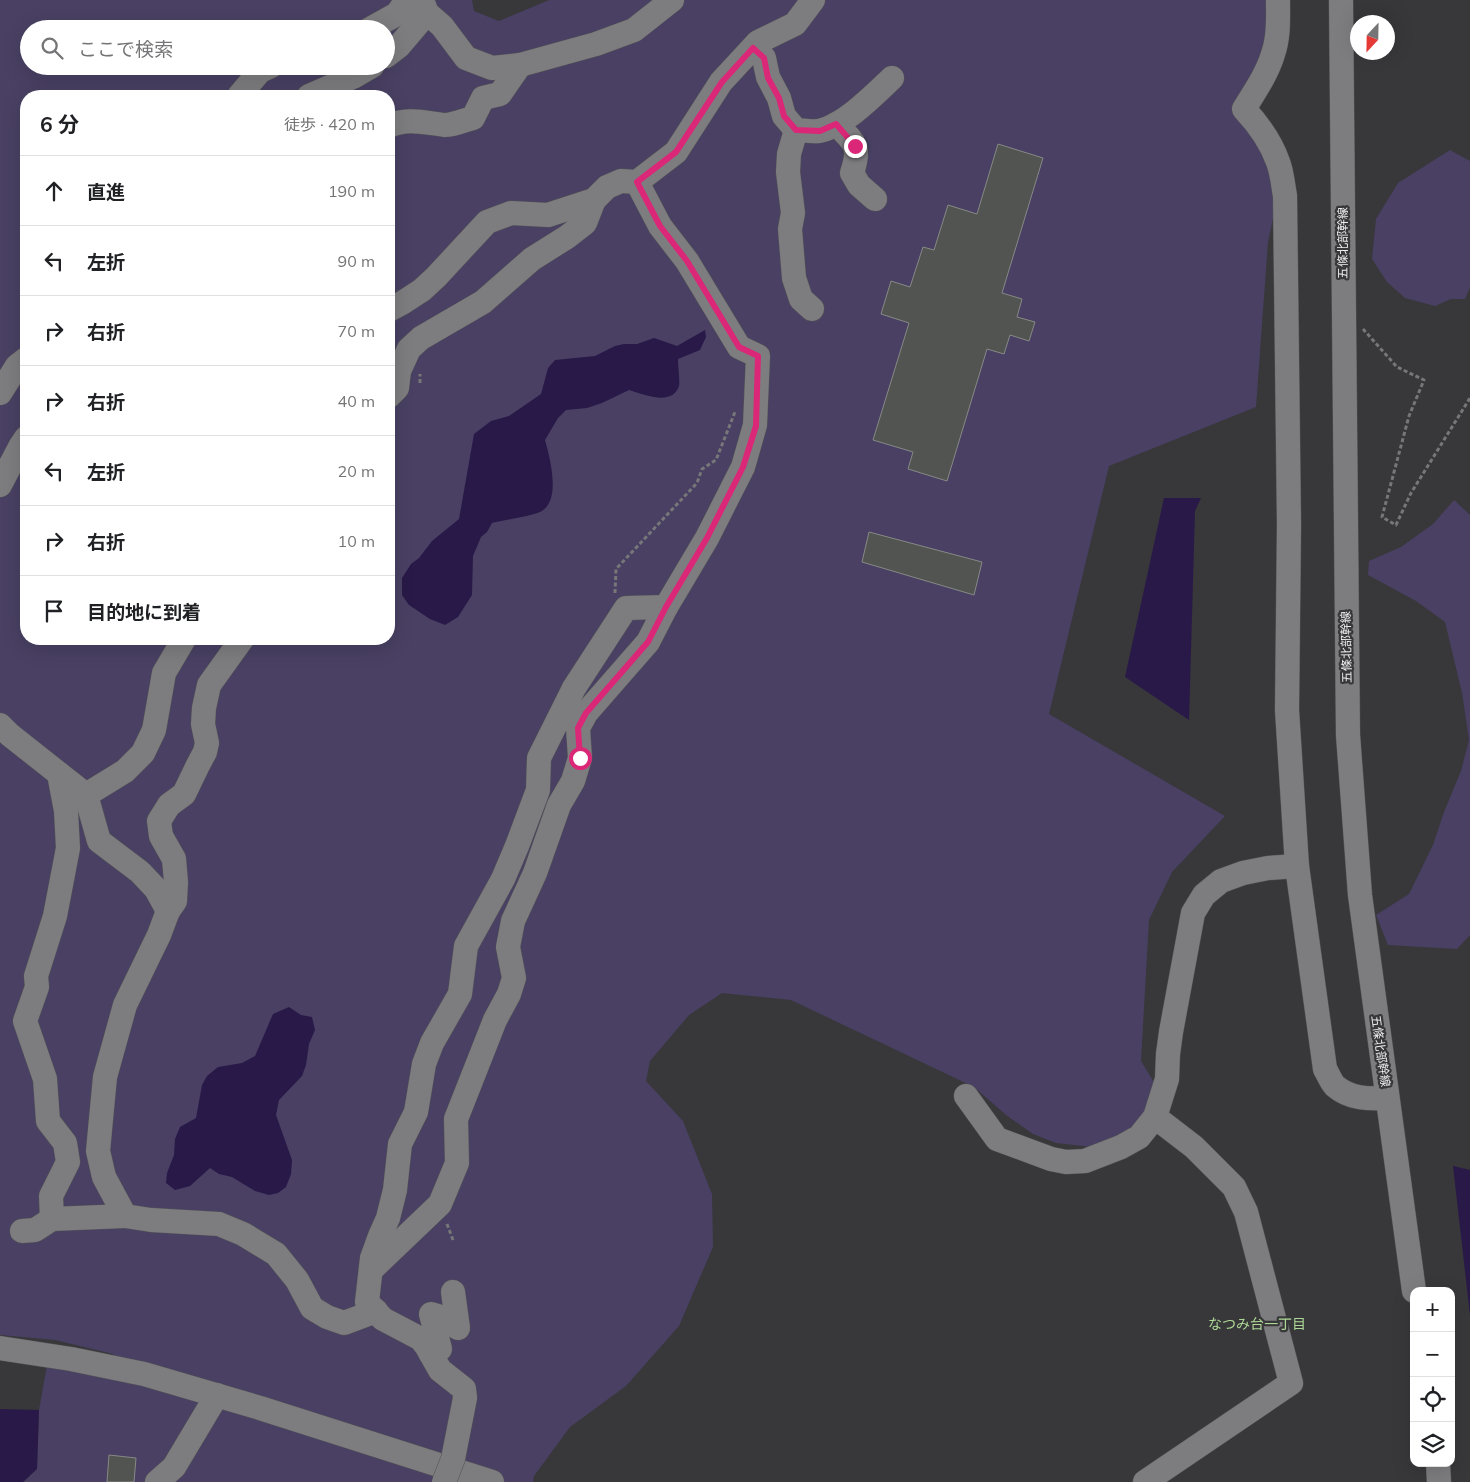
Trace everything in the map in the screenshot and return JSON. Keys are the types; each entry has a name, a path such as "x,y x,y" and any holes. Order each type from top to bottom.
{"street":[{"path":"386,20 397,14 407,0"},
{"path":"395,49 399,46 424,6 466,58 492,68 520,65 596,44 634,30 672,0"},
{"path":"395,390 397,388 399,371 409,349 421,338 482,302 532,259 585,222 594,200 607,186 622,181 637,182 676,152 722,82 758,42 795,24 813,0"},
{"path":"1278,0 1274,53 1267,71 1244,109 1256,121 1279,162 1285,196 1289,525 1287,710 1298,866 1325,1069 1334,1085 1349,1095 1368,1099 1387,1098"},
{"name":"五條北部幹線","path":"1341,0 1348,735 1360,895 1413,1287"},
{"path":"753,48 764,58 768,78 779,98 784,116 796,130 820,131 836,124 861,107 892,78"},
{"path":"395,123 421,121 447,125 473,118 483,98 500,94 520,65"},
{"path":"244,90 257,75"},
{"path":"323,90 357,75"},
{"path":"836,124 855,146 857,158 852,173 859,185 875,199"},
{"path":"796,130 788,172 793,213 790,229 794,278 801,299 812,309"},
{"path":"371,1270 440,1204 457,1164 456,1119 495,1020 509,994 514,978 508,947 513,922 535,873 559,805 573,781 580,758 578,728 586,713 648,642 666,607 707,538 743,467 756,426 758,356 739,347 687,261 660,226 637,182"},
{"path":"395,307 422,290 487,222 511,214 548,215 594,200"},
{"path":"0,393 20,364"},
{"path":"0,486 20,447"},
{"path":"444,1482 452,1459 465,1398 464,1389 440,1370 421,1339 383,1319 367,1302 374,1251 388,1218 395,1190 400,1144 416,1112 424,1064 432,1044 460,994 466,946 503,879 538,790 539,758 574,688 626,608 666,607"},
{"path":"86,795 125,771 143,753 154,730 164,673 180,645"},
{"path":"125,1216 104,1176 98,1151 105,1077 125,1005 159,935 168,911 175,901 174,859 161,836 159,821 169,806 184,794 205,752 207,743 203,724 209,684 238,645"},
{"path":"0,725 86,795 99,841 140,872 156,889 168,911"},
{"path":"52,1219 51,1196 68,1162 65,1143 48,1120 45,1079 25,1021 37,987 36,976 55,916 68,848 66,811 59,774"},
{"path":"966,1096 997,1139 1051,1159 1066,1162 1084,1161 1121,1147 1139,1136 1154,1117 1167,1079 1171,1032 1193,913 1204,895 1221,881 1243,873 1268,868 1298,866"},
{"path":"1145,1482 1291,1383 1246,1212 1234,1187 1194,1147 1154,1117"},
{"path":"22,1231 35,1230 52,1219 125,1216 151,1220 219,1224 243,1234 276,1254 297,1280 312,1308 327,1317 344,1323 376,1311"},
{"path":"431,1354 440,1349 431,1314 441,1317 458,1328 454,1292"},
{"path":"0,1348 71,1359 144,1374 217,1395 492,1482"},
{"path":"157,1482 174,1467 217,1395"},
{"path":"1438,1467 1439,1482"}],"path":[{"path":"1343,306 1397,367 1424,380 1409,416 1382,517 1396,525 1412,493 1470,398"},
{"path":"626,608 615,593 616,570 697,483 702,469 716,460 738,404 757,389"}],"shaded area":[{"path":"0,0 472,0 474,11 499,21 549,0 1281,0 1254,98 1277,200 1268,242 1256,407 1109,466 1049,714 1225,816 1172,872 1149,920 1141,1061 1158,1089 1148,1113 1127,1133 1092,1147 1056,1143 1033,1134 1006,1115 974,1087 791,1000 722,993 689,1015 650,1061 646,1081 683,1121 712,1194 713,1247 679,1326 626,1386 570,1427 534,1476 533,1482 23,1482 37,1469 39,1410 47,1365 112,1377 113,1354 55,1340 0,1335"},
{"path":"1450,150 1470,161 1470,287 1465,299 1451,299 1435,306 1405,298 1387,282 1372,259 1376,219 1398,183"},
{"path":"705,330 706,337 700,350 678,359 679,386 670,396 664,398 649,396 629,390 587,408 566,410 558,418 545,440 553,488 548,505 538,513 492,523 487,532 481,537 473,556 472,595 458,617 445,625 430,619 409,605 402,595 402,578 411,564 419,558 432,541 459,519 474,434 491,421 509,416 541,394 548,368 555,360 595,356 615,346 637,344 654,338 677,346"},
{"path":"1164,498 1201,498 1195,511 1189,720 1125,677"},
{"path":"1454,500 1470,515 1470,935 1457,949 1388,945 1376,915 1409,894 1433,845 1461,771 1469,740 1462,693 1445,622 1416,601 1368,575 1369,561 1401,547 1433,524"},
{"path":"289,1007 301,1015 312,1017 315,1030 309,1044 306,1065 302,1076 279,1100 276,1115 292,1160 291,1174 286,1187 278,1193 269,1195 255,1191 232,1177 219,1174 210,1168 190,1186 175,1190 166,1183 167,1173 174,1155 175,1139 180,1127 196,1118 202,1085 207,1076 218,1067 242,1063 255,1056 273,1014"},
{"path":"1453,1166 1470,1170 1470,1315"},
{"path":"0,1409 39,1410 37,1469 23,1482 0,1482"}],"building":[{"path":"998,144 1043,158 1002,293 1022,299 1017,317 1035,322 1029,341 1010,335 1004,354 987,349 947,481 908,469 913,452 873,440 909,323 881,314 891,281 910,287 923,247 934,250 948,205 977,214"},
{"path":"869,532 982,562 974,595 862,562"},
{"path":"109,1455 136,1458 134,1482 107,1482"}],"district":[{"name":"なつみ台一丁目","path":"1257,1324"}],"route":[{"path":"580,758 578,728 586,713 648,642 666,607 707,538 743,467 756,426 758,356 739,347 687,261 660,226 637,182 676,152 722,82 753,48 764,58 768,78 779,98 784,116 796,130 820,131 836,124 855,146"}]}
